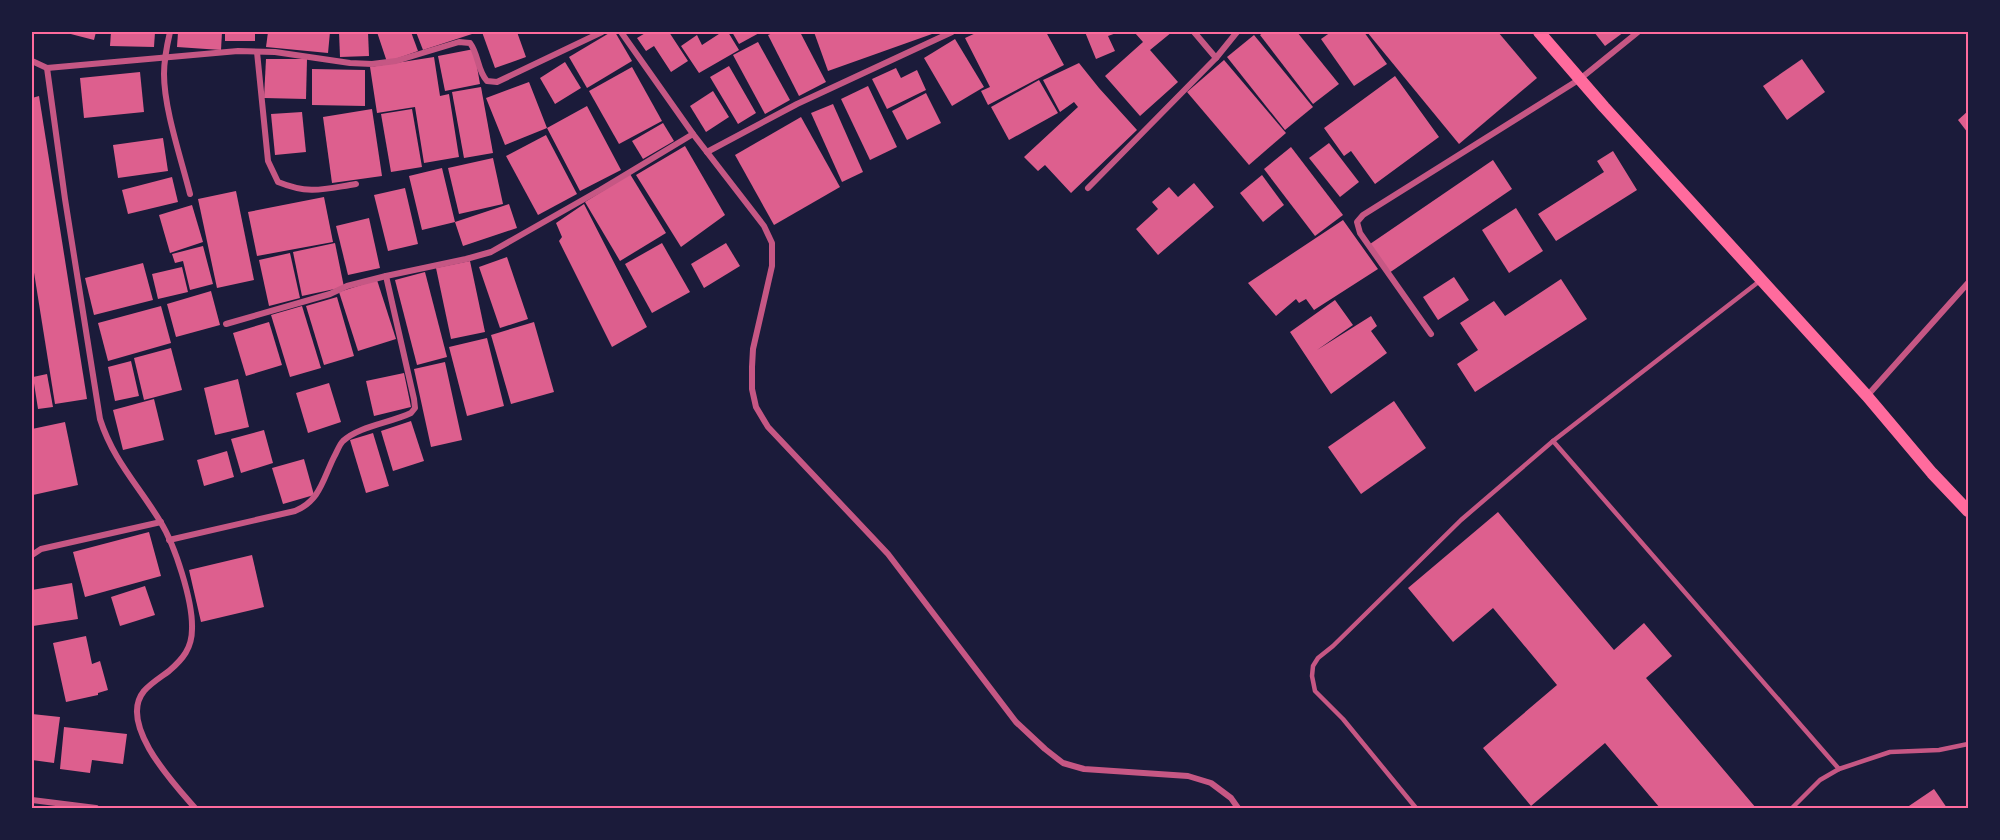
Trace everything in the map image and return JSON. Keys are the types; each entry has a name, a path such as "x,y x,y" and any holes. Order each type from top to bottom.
{"main road":[{"path":"1539,32 1968,511"}],"street":[{"path":"170,32 165,56 166,97 190,194"},
{"path":"32,61 47,68 238,51 275,52 372,64 396,61 459,42 470,43 475,50 481,74 487,81 497,82 602,32"},
{"path":"621,32 693,134 764,226 772,243 772,266 753,349 752,367 752,389 756,407 768,427 888,554 1016,722 1044,749 1063,763 1084,769 1188,776 1211,783 1231,798 1238,808"},
{"path":"707,152 797,104 952,32"},
{"path":"1194,32 1216,58"},
{"path":"1088,188 1216,58 1237,32"},
{"path":"1431,334 1360,233 1357,222 1363,216 1580,79 1638,32"},
{"path":"257,52 268,161 278,182 310,191 356,184"},
{"path":"47,68 100,419 106,440 118,461 161,522 190,605 192,628 190,646 180,661 143,692 137,708 139,727 149,749 166,774 195,808"},
{"path":"226,324 330,294 347,286 491,252 693,134"},
{"path":"169,540 295,511 306,506 313,500 321,486 341,443 352,434 411,413 415,408 414,399 386,276"},
{"path":"1867,396 1968,283"},
{"path":"32,555 40,549 161,522"},
{"path":"32,800 96,808"}],"lane":[{"path":"1416,808 1343,719 1315,691 1312,666 1461,520 1553,441 1761,280"},
{"path":"1553,441 1839,769"},
{"path":"1792,808 1820,780 1839,769 1890,752 1939,750 1968,744"}],"building":[{"path":"63,32 96,32 94,40"},
{"path":"111,32 155,32 154,47 110,46"},
{"path":"178,32 222,32 221,50 177,47"},
{"path":"225,32 255,32 255,41 225,41"},
{"path":"268,32 330,32 328,53 266,47"},
{"path":"339,32 368,32 369,56 340,57"},
{"path":"377,32 411,32 418,51 387,62"},
{"path":"416,32 471,32 472,34 423,50"},
{"path":"482,32 517,32 526,57 495,68"},
{"path":"611,32 615,32 632,61 587,88 569,57"},
{"path":"647,32 669,32 688,61 671,72 654,46 646,51 637,38"},
{"path":"722,32 728,32 739,50 699,73 681,46 697,35 702,45"},
{"path":"732,32 761,32 739,44"},
{"path":"775,32 800,32 826,82 799,96 768,35"},
{"path":"814,32 931,32 932,34 828,71"},
{"path":"978,32 1046,32 1064,65 988,105 981,91 990,87 965,38"},
{"path":"1085,32 1119,32 1108,36 1115,51 1096,59"},
{"path":"1172,32 1150,50 1178,82 1140,116 1105,76 1143,42 1135,33"},
{"path":"1264,32 1297,32 1339,84 1313,104 1260,35"},
{"path":"1331,32 1364,32 1387,64 1354,86 1321,39"},
{"path":"1367,32 1498,32 1537,78 1459,144"},
{"path":"1594,32 1624,32 1605,46"},
{"path":"1254,35 1313,107 1285,130 1227,57"},
{"path":"955,39 984,87 952,106 924,58"},
{"path":"758,42 790,100 765,114 733,55"},
{"path":"474,49 480,84 445,91 438,56"},
{"path":"434,57 440,96 449,94 459,157 424,163 415,107 377,113 370,67"},
{"path":"266,59 307,59 306,99 264,98"},
{"path":"1802,59 1825,92 1787,120 1763,86"},
{"path":"1224,60 1286,133 1249,165 1187,92"},
{"path":"565,62 581,88 555,104 540,78"},
{"path":"1079,63 1137,130 1071,193 1045,165 1038,171 1024,157 1078,107 1074,102 1060,112 1043,80"},
{"path":"729,66 756,113 738,124 710,77"},
{"path":"632,67 662,121 619,144 589,91"},
{"path":"896,68 901,78 917,70 926,90 887,109 872,79"},
{"path":"312,69 365,70 365,106 312,105"},
{"path":"140,72 144,112 84,118 80,78"},
{"path":"1395,76 1439,137 1375,184 1351,151 1344,156 1324,128"},
{"path":"1039,80 1058,113 1009,140 991,107"},
{"path":"529,82 547,128 505,145 486,98"},
{"path":"868,86 897,147 870,160 841,99"},
{"path":"481,87 493,153 464,158 452,92"},
{"path":"713,91 729,117 706,132 690,106"},
{"path":"926,93 941,123 907,140 892,111"},
{"path":"39,96 87,399 55,404 32,260 32,98"},
{"path":"833,104 863,172 842,182 811,113"},
{"path":"587,106 621,170 580,191 547,128"},
{"path":"372,109 382,176 332,183 323,117"},
{"path":"412,109 422,167 391,172 381,114"},
{"path":"1968,111 1968,133 1958,120"},
{"path":"302,112 306,152 275,155 271,114"},
{"path":"801,117 840,187 774,225 735,155"},
{"path":"663,123 674,141 643,159 632,141"},
{"path":"546,135 577,194 538,215 506,156"},
{"path":"163,138 168,171 118,178 113,145"},
{"path":"1329,143 1359,182 1340,197 1309,158"},
{"path":"685,146 725,215 681,247 636,175"},
{"path":"1291,147 1343,215 1315,236 1264,169"},
{"path":"1613,151 1637,190 1556,241 1538,214 1604,172 1597,161"},
{"path":"493,158 503,204 459,214 448,168"},
{"path":"1493,160 1512,189 1389,273 1370,244"},
{"path":"442,168 455,222 422,230 409,176"},
{"path":"630,174 666,233 620,261 585,202"},
{"path":"1262,175 1284,205 1263,222 1240,193"},
{"path":"172,177 178,202 128,214 122,190"},
{"path":"1194,183 1214,207 1158,255 1136,229 1158,209 1152,202 1169,187 1178,197"},
{"path":"405,188 418,244 388,251 374,195"},
{"path":"236,191 254,280 217,288 198,199"},
{"path":"324,197 333,242 257,256 248,212"},
{"path":"509,204 517,228 463,246 455,222"},
{"path":"584,204 647,327 612,347 559,241 562,237 556,223"},
{"path":"192,205 203,242 170,253 159,215"},
{"path":"1516,208 1543,251 1509,273 1482,230"},
{"path":"369,218 380,268 348,275 336,226"},
{"path":"1343,220 1378,269 1314,310 1306,299 1299,303 1296,299 1276,316 1248,283"},
{"path":"335,243 344,287 302,296 293,252"},
{"path":"662,243 690,292 652,313 625,264"},
{"path":"726,243 740,266 704,288 691,264"},
{"path":"203,246 213,284 190,290 183,261 175,263 172,254"},
{"path":"290,253 300,298 269,306 259,260"},
{"path":"507,257 528,319 500,328 479,267"},
{"path":"470,261 485,332 451,339 436,268"},
{"path":"143,263 153,300 94,315 85,278"},
{"path":"182,267 188,292 158,299 152,274"},
{"path":"425,272 447,357 417,365 395,280"},
{"path":"1454,277 1469,300 1438,320 1423,297"},
{"path":"1561,279 1587,319 1475,392 1457,364 1478,350 1460,323 1494,301 1505,316"},
{"path":"377,280 396,339 358,351 339,292"},
{"path":"211,291 220,325 176,337 167,304"},
{"path":"337,297 354,356 324,365 306,306"},
{"path":"1335,300 1353,325 1317,350 1371,316 1377,326 1371,331 1387,353 1331,394 1290,332"},
{"path":"161,306 171,343 108,361 98,323"},
{"path":"302,306 321,368 290,377 271,315"},
{"path":"269,322 282,365 246,376 233,333"},
{"path":"534,322 554,392 511,404 491,335"},
{"path":"487,338 504,406 467,416 449,347"},
{"path":"171,348 182,390 144,400 134,358"},
{"path":"131,361 139,396 115,401 108,367"},
{"path":"445,362 462,440 431,447 414,369"},
{"path":"404,373 411,407 374,416 366,381"},
{"path":"47,374 53,407 38,409 33,377"},
{"path":"238,379 249,427 215,435 204,388"},
{"path":"329,383 341,422 308,433 296,393"},
{"path":"154,399 164,440 123,450 113,410"},
{"path":"1394,401 1426,448 1361,494 1328,447"},
{"path":"411,421 424,461 393,471 381,431"},
{"path":"65,422 78,485 33,495 32,429"},
{"path":"264,430 273,463 241,473 231,439"},
{"path":"373,433 389,486 366,493 350,440"},
{"path":"227,451 234,477 204,486 197,460"},
{"path":"304,459 314,495 283,504 272,468"},
{"path":"1498,512 1614,650 1644,623 1672,656 1646,678 1756,808 1660,808 1605,743 1531,806 1483,748 1557,685 1493,608 1453,642 1408,588"},
{"path":"149,532 161,576 85,597 73,552"},
{"path":"252,555 264,607 201,622 189,570"},
{"path":"72,583 78,619 33,626 32,590"},
{"path":"145,586 155,615 120,626 111,597"},
{"path":"86,636 92,664 100,661 108,690 98,695 66,702 53,643"},
{"path":"32,714 60,717 54,763 32,760"},
{"path":"64,727 127,734 123,764 92,760 90,773 60,769"},
{"path":"1934,789 1947,808 1906,808"}]}
